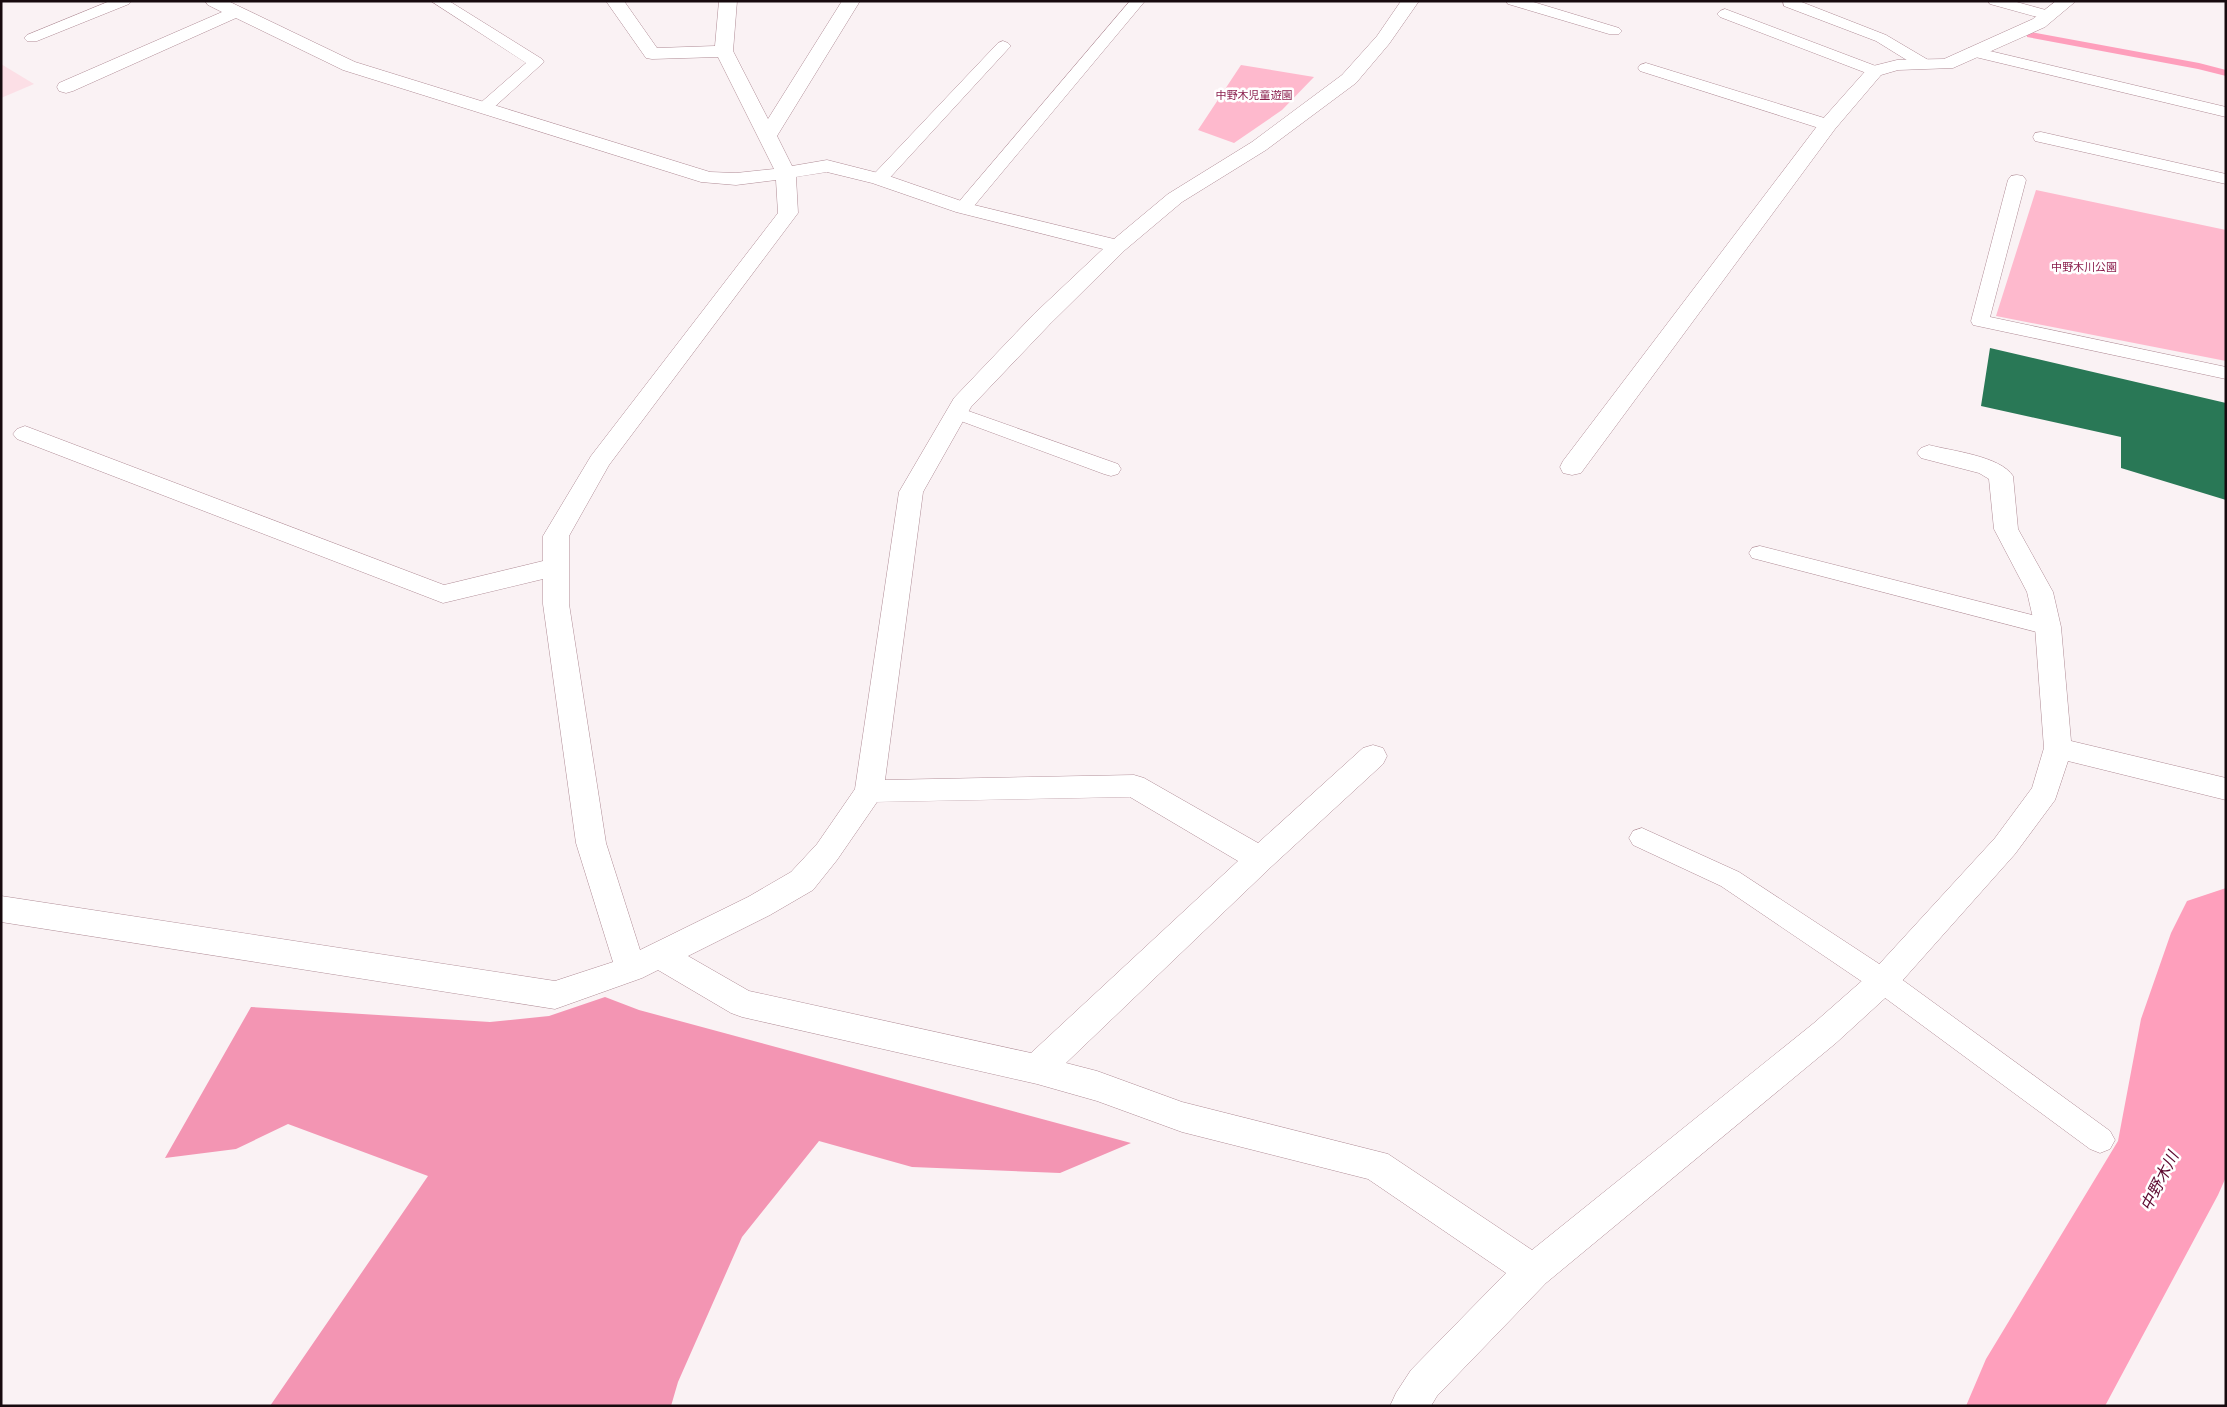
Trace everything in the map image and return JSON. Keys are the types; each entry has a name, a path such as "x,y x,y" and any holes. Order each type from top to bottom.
{"street":[{"path":"214,1 349,66 708,178 736,179 786,174 827,166 879,178 963,208 1118,246"},
{"path":"615,1 652,54 724,51"},
{"path":"728,1 724,51 786,174 788,213 599,462 556,536 556,604 591,843 645,962 742,1003 1037,1069 1097,1086 1182,1117 1376,1165 1533,1270"},
{"path":"767,136 851,1"},
{"path":"1,909 555,995 645,962 759,906 802,881 826,852 869,791 911,492 962,403 1042,320 1118,246 1175,198 1258,146 1349,79 1384,40 1410,1"},
{"path":"1572,467 1828,125 1875,71 1897,65 1947,64 2038,23 2066,1"},
{"path":"66,87 236,12"},
{"path":"26,434 444,594 555,567"},
{"path":"1409,1406 1424,1383 1533,1270 1825,1033 1883,981 2010,838 2045,792 2058,748 2048,627 2040,592 2006,529 2001,476 1987,467 1929,453"},
{"path":"2058,748 2212,785"},
{"path":"1037,1069 1260,859 1374,756"},
{"path":"869,791 1134,786 1260,859"}],"lane":[{"path":"32,38 124,1"},
{"path":"438,1 536,62 484,108"},
{"path":"963,208 1138,1"},
{"path":"1514,1 1614,31"},
{"path":"1792,1 1789,3 1881,38 1924,64"},
{"path":"1995,1 2048,15"},
{"path":"1725,14 1875,71"},
{"path":"879,178 1003,46"},
{"path":"1973,52 2226,112"},
{"path":"1646,68 1828,125"},
{"path":"2041,137 2226,179"},
{"path":"2017,180 1980,321 2226,373"},
{"path":"957,413 1111,469"},
{"path":"1760,553 2048,627"},
{"path":"1642,838 1730,878 1883,981 2100,1140"}],"shaded area":[{"path":"1,64 34,84 1,98"},
{"path":"605,997 639,1010 1131,1143 1060,1173 912,1167 819,1141 742,1237 678,1382 671,1406 270,1406 428,1176 288,1124 236,1149 165,1158 251,1007 490,1022 549,1016"}],"green space":[{"name":"中野木児童遊園","path":"1241,65 1314,77 1282,110 1234,143 1198,130"},
{"name":"中野木川公園","path":"2036,190 2226,230 2226,361 1996,316"}],"building":[{"path":"1990,348 2226,403 2226,500 2121,468 2121,437 1981,406"}],"waterway":[{"path":"2031,35 2199,66 2226,73"},
{"name":"中野木川","path":"2033,1406 2175,1156 2198,1019 2226,933"}]}
